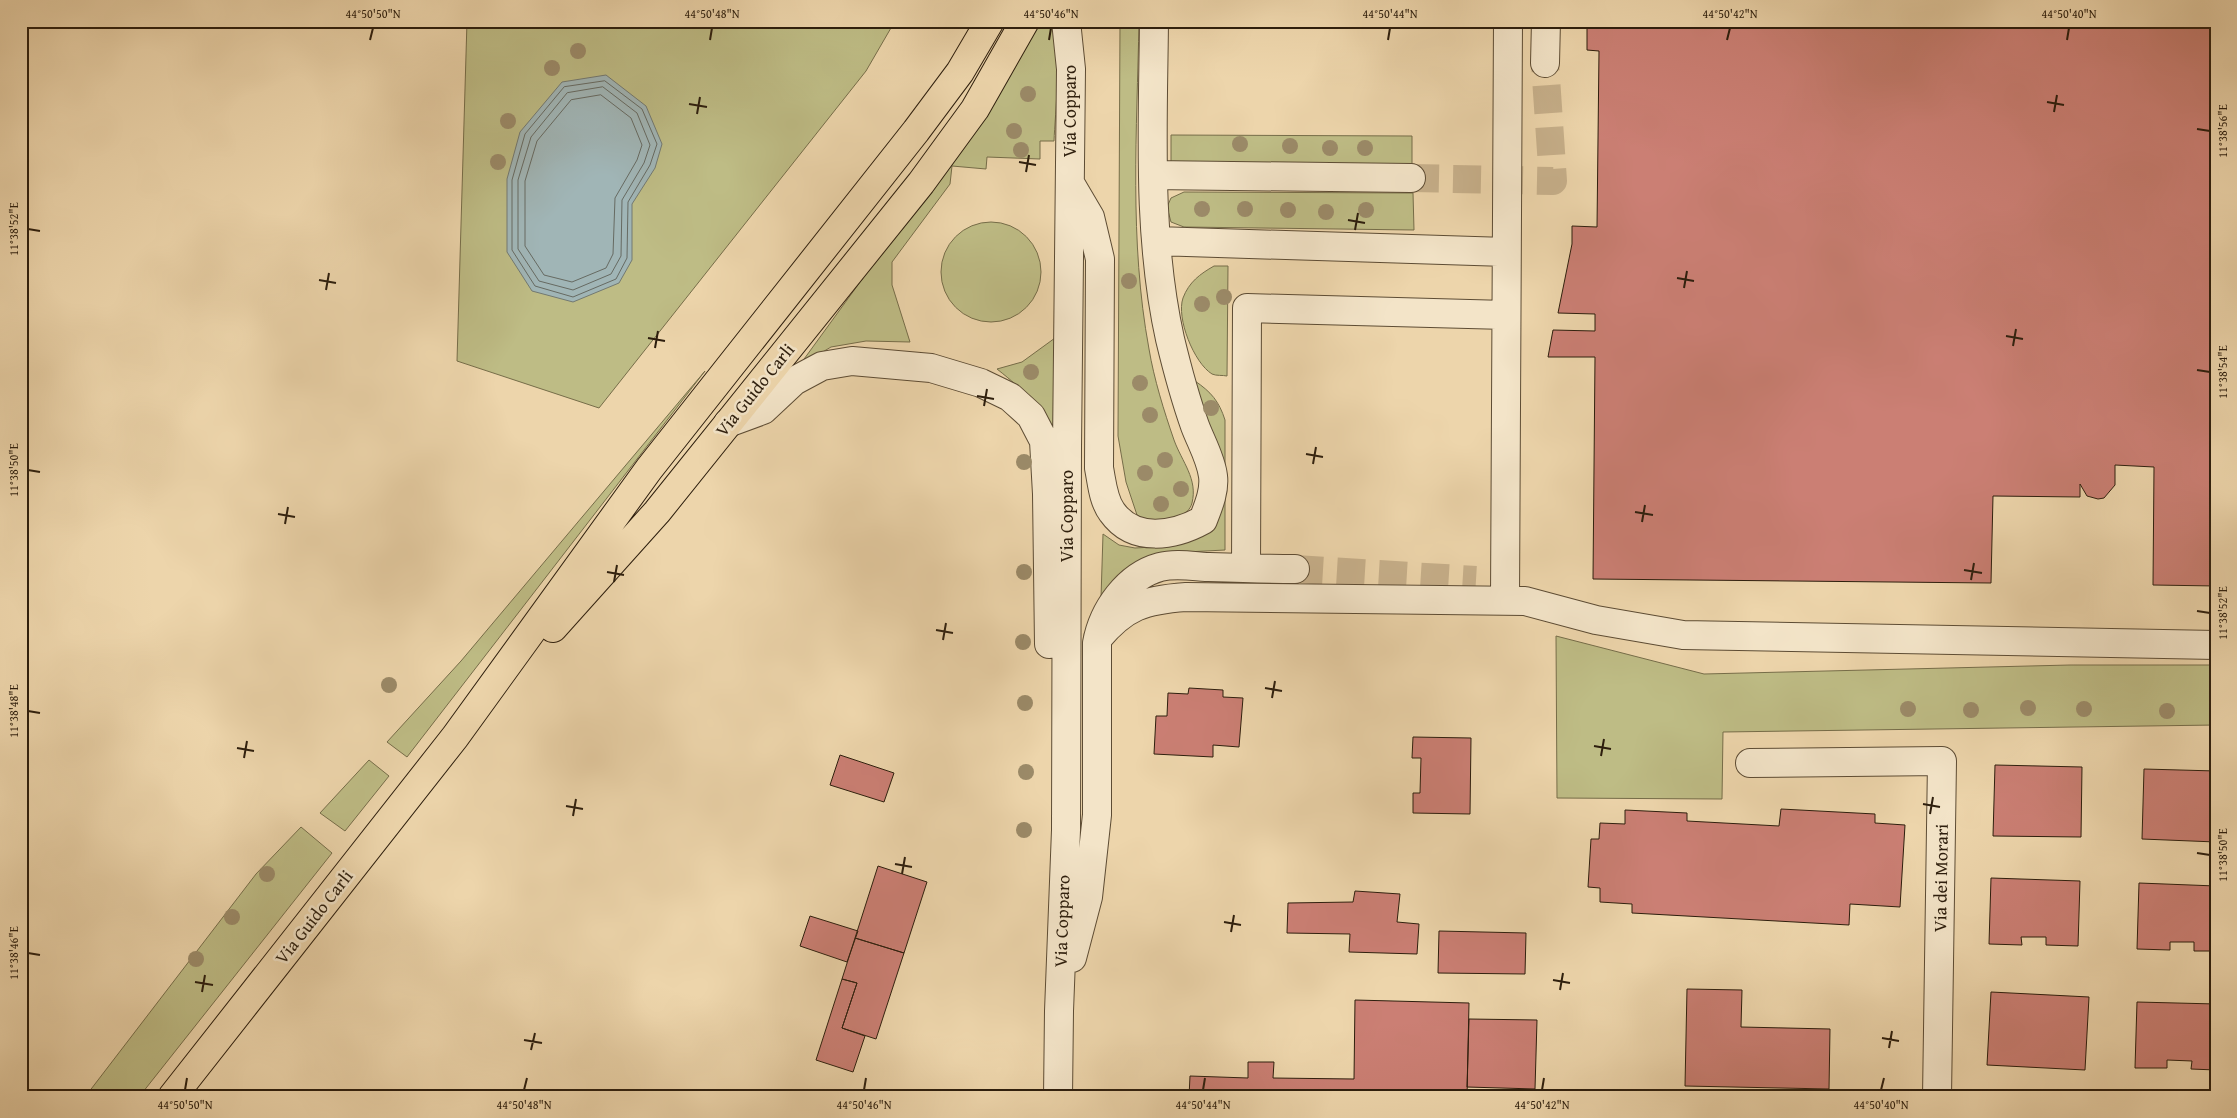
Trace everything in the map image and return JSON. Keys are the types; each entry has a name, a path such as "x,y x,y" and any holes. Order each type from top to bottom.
{"main road":[{"name":"Via Guido Carli","path":"172,1097 455,737 649,469 916,131 960,72 990,21"},
{"name":"Via Guido Carli","path":"455,737 657,512 921,183 975,109 1025,21"}],"street":[{"name":"Via Copparo","path":"1058,1011 1066,830 1071,69 1066,21"},
{"path":"1070,183 1090,217 1100,259 1099,468 1104,494 1112,512 1125,526 1146,533 1165,534 1185,530 1203,520 1211,499 1213,476 1183,388 1170,337 1156,241 1153,175 1154,21"},
{"path":"1505,600 1508,21"},
{"path":"1545,63 1546,21"},
{"path":"1153,175 1411,178"},
{"path":"1156,241 1506,252"},
{"path":"1246,568 1247,308 1506,315"},
{"name":"Via Copparo","path":"728,423 763,410 794,381 822,366 852,361 931,368 971,380 1010,396 1031,416 1044,441 1047,494 1051,825 1058,1011 1058,1097"},
{"path":"1058,1011 1088,897 1097,815 1098,638 1107,613 1118,596 1132,582 1150,571 1168,565 1295,569"},
{"path":"1098,638 1115,619 1127,610 1150,601 1164,599 1505,600 1527,602 1596,620 1683,635 2216,645"},
{"name":"Via dei Morari","path":"1750,762 1942,761 1937,1097"}],"shaded area":[{"path":"467,21 895,21 866,71 599,408 457,361"},
{"path":"1040,21 1051,21 1057,45 1054,141 1040,141 1040,159 987,157 986,169 952,166 950,184 892,262 892,285 910,342 866,341 831,347 799,366 1007,80"},
{"path":"1120,21 1139,21 1136,144 1137,226 1139,268 1149,349 1156,383 1174,440 1193,486 1192,503 1187,512 1177,519 1165,523 1150,522 1137,515 1126,482 1118,436"},
{"path":"1171,135 1412,136 1412,165 1171,164"},
{"path":"1184,192 1413,193 1414,230 1184,227 1171,222 1167,207 1171,198"},
{"path":"991,222 1010,226 1026,237 1037,253 1041,272 1037,291 1026,307 1010,318 991,322 972,318 956,307 945,291 941,272 945,253 956,237 972,226"},
{"path":"1214,266 1228,266 1227,376 1212,374 1205,368 1188,339 1182,317 1181,307 1188,287 1200,275"},
{"path":"1055,338 1055,440 1043,417 1031,400 997,369 1022,362"},
{"path":"705,371 407,757 387,742 461,661"},
{"path":"1195,381 1214,398 1225,420 1225,550 1167,553 1101,598 1103,534 1119,545 1135,548 1170,546 1206,528"},
{"path":"1556,636 1704,674 2070,665 2216,665 2216,725 1723,732 1722,799 1557,798"},
{"path":"369,760 389,776 345,831 320,813"},
{"path":"301,827 332,853 139,1097 85,1097 256,874"}],"water":[{"path":"606,75 646,106 662,144 655,168 632,204 632,260 619,283 573,302 532,291 507,252 507,179 520,132 562,82"}],"building":[{"path":"1587,21 2216,21 2216,586 2153,585 2154,467 2115,465 2115,485 2104,498 2098,499 2087,496 2080,484 2080,497 1993,496 1991,583 1593,579 1595,357 1548,357 1553,330 1595,331 1595,314 1558,313 1572,244 1572,226 1597,227 1599,51 1587,50"},
{"path":"1189,688 1223,690 1223,697 1243,698 1239,747 1213,745 1213,757 1154,754 1156,716 1167,716 1168,693 1188,694"},
{"path":"1413,737 1471,738 1470,814 1413,813 1413,793 1420,793 1421,758 1412,758"},
{"path":"840,755 894,773 884,802 830,785"},
{"path":"1995,765 2082,767 2081,837 1993,836"},
{"path":"2144,769 2216,771 2216,842 2142,839"},
{"path":"1781,809 1875,814 1875,823 1905,825 1900,907 1850,904 1849,925 1632,913 1632,904 1600,902 1600,888 1588,887 1591,839 1599,839 1600,823 1625,824 1625,810 1687,813 1687,821 1779,826"},
{"path":"878,866 927,882 904,953 855,938"},
{"path":"1991,878 2080,881 2078,946 2046,945 2046,937 2021,937 2022,945 1989,944"},
{"path":"2139,883 2216,886 2216,951 2194,951 2194,942 2170,942 2170,950 2137,949"},
{"path":"1355,891 1400,894 1397,922 1419,924 1417,954 1349,952 1350,934 1287,933 1288,903 1353,902"},
{"path":"810,916 858,931 847,962 800,946"},
{"path":"1439,931 1526,933 1525,974 1438,973"},
{"path":"855,938 904,953 876,1039 842,1028 857,983 842,979"},
{"path":"842,979 857,983 842,1028 865,1036 853,1072 816,1060"},
{"path":"1687,989 1742,990 1741,1027 1830,1029 1829,1089 1685,1086"},
{"path":"1991,992 2089,997 2085,1070 1987,1065"},
{"path":"1355,1000 1469,1003 1467,1097 1189,1097 1190,1076 1248,1078 1248,1062 1274,1062 1273,1078 1354,1079"},
{"path":"2137,1002 2216,1004 2216,1070 2191,1069 2192,1061 2167,1060 2167,1068 2135,1068"},
{"path":"1469,1019 1537,1020 1535,1089 1467,1087"}],"tunnel":[{"path":"1411,178 1553,181 1545,63"},
{"path":"1295,569 1476,580"}]}
